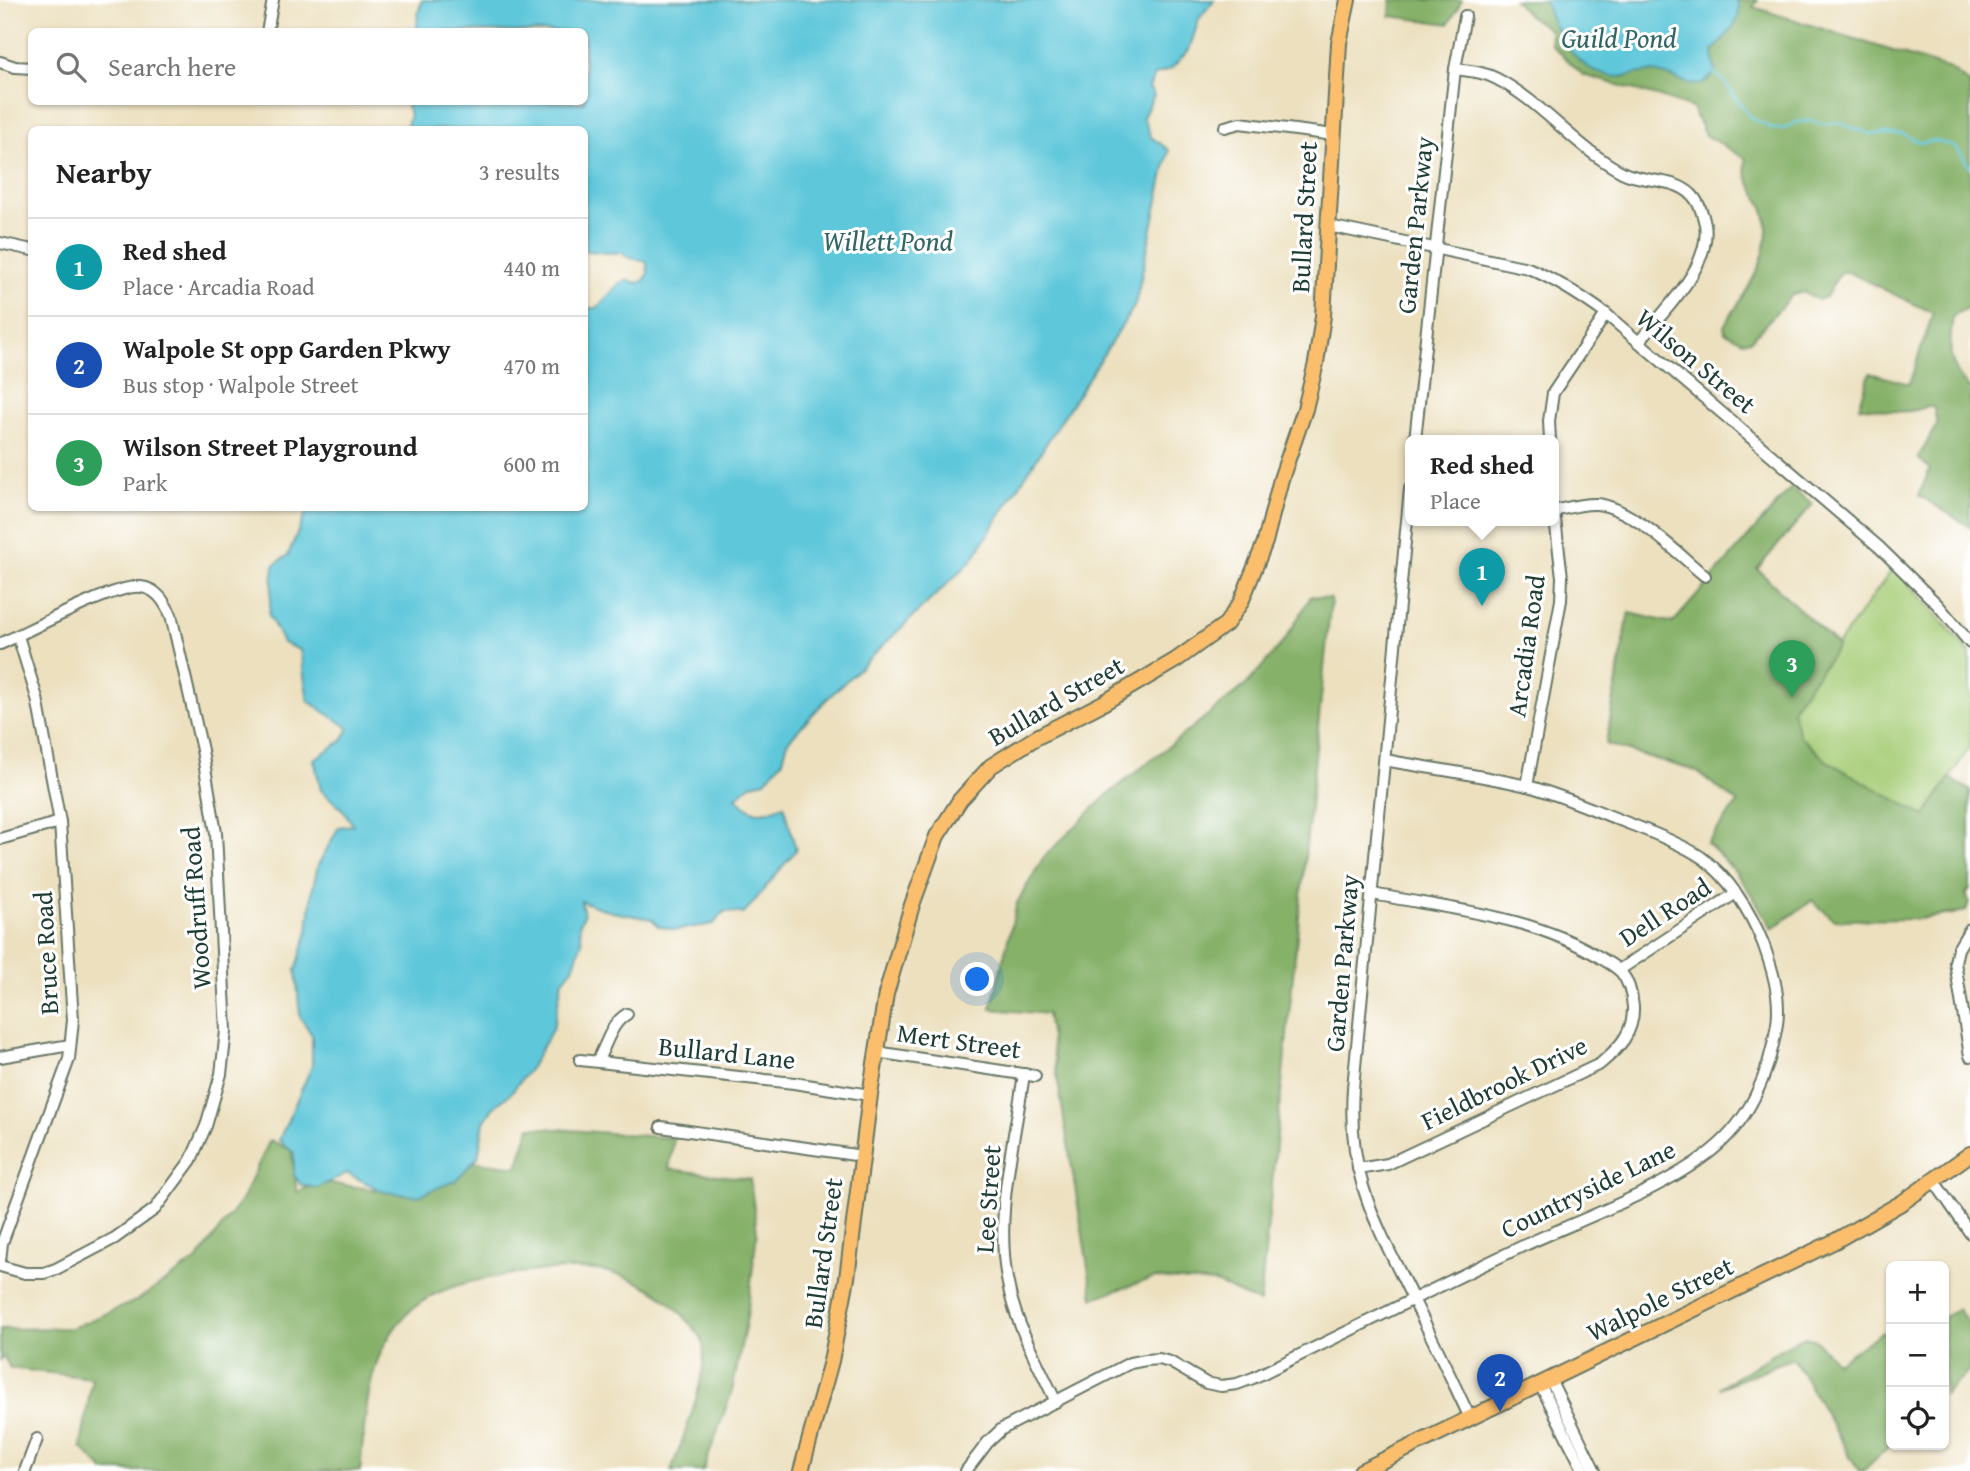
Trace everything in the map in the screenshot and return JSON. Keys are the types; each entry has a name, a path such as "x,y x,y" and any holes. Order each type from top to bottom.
{"main road":[{"name":"Bullard Street","path":"801,1471 831,1362 845,1290 886,994 912,905 937,836 964,795 991,766 1037,737 1103,703 1194,649 1226,624 1241,602 1265,542 1316,363 1323,316 1339,43 1348,0"},
{"name":"Walpole Street","path":"1362,1471 1835,1241 1903,1202 1970,1154"}],"street":[{"path":"268,28 273,0"},
{"name":"Garden Parkway","path":"1416,435 1455,69 1465,16"},
{"path":"0,62 28,68"},
{"path":"1455,69 1479,72 1496,79 1530,101 1600,158 1622,172 1679,186 1692,195 1705,224 1702,260 1639,342"},
{"path":"1225,127 1240,123 1334,135"},
{"name":"Wilson Street","path":"1329,226 1528,268 1557,281 1606,314 1879,547 1937,604 1970,643"},
{"path":"0,243 28,249"},
{"path":"1550,435 1553,393 1606,314"},
{"path":"1559,510 1595,504 1609,507 1641,525 1705,576"},
{"name":"Garden Parkway","path":"1407,526 1374,853 1373,894 1351,1128 1358,1169 1373,1218 1470,1418"},
{"name":"Arcadia Road","path":"1527,786 1562,600 1556,526"},
{"name":"Woodruff Road","path":"0,644 97,598 130,587 156,592 171,615 202,750 216,833 226,1031 221,1074 199,1143 191,1160 155,1209 115,1238 56,1269 44,1273 25,1273 0,1264"},
{"name":"Bruce Road","path":"0,1264 2,1243 69,1059 74,1020 60,822 37,698 18,636"},
{"name":"Countryside Lane","path":"966,1471 988,1442 1002,1429 1130,1363 1159,1359 1170,1362 1206,1383 1221,1386 1237,1384 1675,1176 1710,1152 1741,1121 1763,1080 1774,1041 1778,1018 1777,991 1759,933 1736,893 1701,857 1643,829 1527,786 1385,760"},
{"path":"0,839 60,822"},
{"name":"Dell Road","path":"1619,970 1736,893"},
{"path":"1373,894 1536,929 1593,953 1619,970"},
{"path":"1970,929 1958,949 1955,962 1970,1056"},
{"name":"Fieldbrook Drive","path":"1358,1169 1388,1164 1600,1064 1624,1042 1631,1028 1632,995 1619,970"},
{"path":"597,1061 605,1049 608,1036 620,1018 627,1014"},
{"path":"0,1057 70,1045"},
{"name":"Mert Street","path":"876,1052 1030,1075"},
{"name":"Bullard Lane","path":"580,1060 793,1083 870,1095"},
{"name":"Lee Street","path":"1030,1075 1005,1199 1003,1258 1010,1294 1056,1402"},
{"path":"661,1127 862,1156"},
{"path":"1934,1181 1970,1233"},
{"path":"1545,1382 1584,1471"},
{"path":"1545,1382 1595,1471"},
{"path":"25,1471 37,1439"}],"green space":[{"path":"1391,0 1462,0 1449,24 1390,16"},
{"path":"1514,0 1758,0 1753,7 1950,69 1970,84 1970,306 1953,316 1950,346 1953,364 1970,389 1970,527 1919,495 1930,469 1918,458 1937,424 1934,408 1928,406 1911,411 1894,411 1859,406 1870,373 1909,384 1933,313 1848,272 1840,272 1826,297 1818,300 1804,292 1792,295 1751,340 1743,341 1725,332 1724,326 1758,268 1767,237 1762,205 1747,177 1746,159 1705,135 1692,108 1583,75 1551,44 1550,30 1528,15"},
{"path":"1791,488 1813,504 1757,569 1837,645 1894,567 1970,653 1970,746 1950,778 1970,790 1970,888 1954,914 1918,919 1813,900 1772,929 1744,883 1707,843 1738,803 1696,771 1606,744 1629,613 1673,623"},
{"path":"1791,488 1813,504 1757,569 1838,646 1792,709 1800,736 1827,761 1925,816 1949,778 1970,790 1970,888 1966,894 1969,901 1966,911 1918,919 1834,920 1812,900 1772,929 1744,883 1707,843 1738,803 1696,771 1606,744 1629,613 1673,623"},
{"path":"1311,596 1331,599 1260,1303 1216,1283 1154,1278 1093,1298 1047,1014 991,1009 1017,903 1043,858 1106,796 1247,684 1285,640"},
{"path":"530,1127 674,1138 669,1169 750,1179 757,1232 747,1317 732,1391 703,1471 671,1471 700,1384 704,1351 701,1338 683,1315 664,1298 644,1285 608,1272 570,1269 499,1276 440,1292 412,1309 392,1332 375,1369 366,1409 360,1471 104,1471 81,1447 92,1378 10,1368 4,1357 0,1360 0,1329 72,1328 136,1301 197,1260 242,1199 270,1140 291,1150 297,1192 321,1182 392,1192 471,1161 517,1167"},
{"path":"1958,1309 1970,1325 1970,1370 1949,1390 1949,1324 1949,1314"},
{"path":"1886,1332 1886,1449 1863,1471 1859,1471 1793,1358 1719,1388 1805,1337 1816,1340 1837,1363 1880,1333"}],"water":[{"name":"Willett Pond","path":"422,0 1214,0 1199,19 1189,50 1171,69 1155,75 1149,87 1154,95 1143,117 1151,137 1169,150 1135,305 971,561 826,700 788,741 783,760 765,781 751,784 736,797 747,808 758,812 784,805 796,850 744,914 725,911 713,924 676,930 658,926 652,919 612,912 581,901 584,915 579,925 582,942 573,968 562,982 553,1028 531,1067 510,1094 493,1108 484,1122 478,1157 455,1181 418,1196 384,1192 347,1173 317,1188 301,1185 294,1175 294,1153 279,1140 312,1066 312,1035 300,1017 296,970 308,931 318,865 339,827 353,825 343,810 321,790 314,759 342,741 349,728 308,701 300,650 283,643 269,615 274,565 288,555 307,511 588,511 588,308 597,308 619,284 628,280 636,283 644,281 648,274 647,262 627,257 621,252 588,251 588,126 407,126 410,115 407,105 588,105 588,28 417,28"},
{"name":"Guild Pond","path":"1544,0 1737,0 1739,14 1733,27 1713,51 1715,73 1704,83 1696,85 1656,72 1618,77 1591,69 1580,61 1562,39"}],"waterway":[{"path":"1714,73 1722,79 1750,117 1773,129 1784,129 1796,122 1837,122 1870,134 1903,134 1921,143 1934,141 1951,145 1959,151 1970,167"}],"place":[{"name":"Red shed","path":"1482,606"},
{"name":"Wilson Street Playground","path":"1792,698"},
{"name":"Walpole St opp Garden Pkwy","path":"1500,1412"}]}
